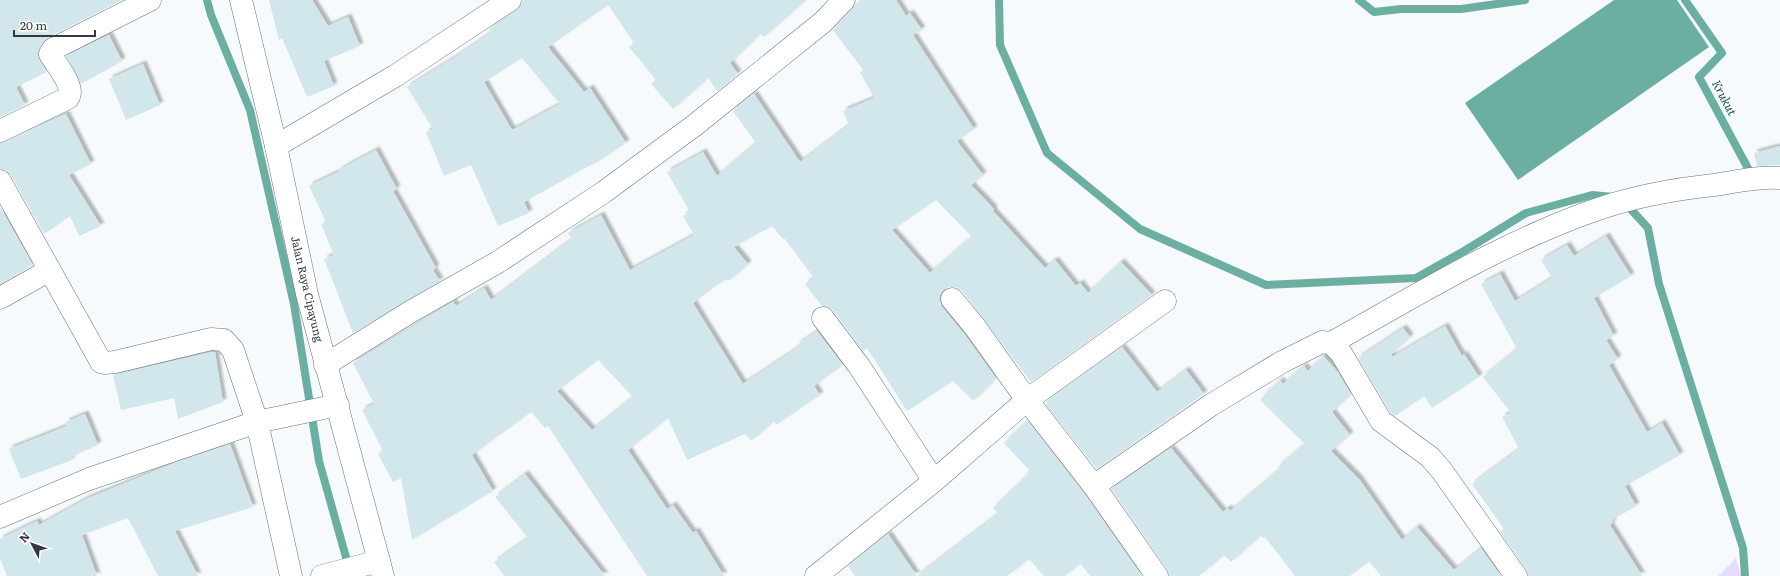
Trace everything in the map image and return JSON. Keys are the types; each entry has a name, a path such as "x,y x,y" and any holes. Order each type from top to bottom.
{"street":[{"path":"0,131 68,98 71,95 71,88 51,56 53,49 150,0"},
{"name":"Jalan Raya Cipayung","path":"241,0 276,146 306,286 325,364 379,566"},
{"path":"276,146 395,76 510,0"},
{"path":"325,364 410,312 498,262 604,192 695,125 823,22 844,0"},
{"path":"1094,486 1211,404 1282,362 1322,342 1331,343 1482,259 1536,234 1601,208 1637,198 1700,186 1780,178"},
{"path":"0,181 98,358 105,363 211,338 224,340 233,350 266,420 291,576"},
{"path":"0,298 50,270"},
{"path":"952,299 975,327 1027,400 1094,486 1157,576"},
{"path":"816,576 934,480 1027,400 1165,301"},
{"path":"823,318 859,366 934,480"},
{"path":"1331,343 1341,353 1381,421 1430,457 1442,471 1516,576"},
{"path":"0,517 89,479 266,420 336,405"},
{"path":"322,576 379,566"}],"shaded area":[{"path":"1614,0 1677,0 1709,47 1518,180 1465,103"},
{"path":"1736,558 1741,576 1718,576"}],"building":[{"path":"0,0 122,0 47,38 43,42 38,54 47,72 16,87 25,105 0,117"},
{"path":"269,0 312,0 328,26 348,17 360,46 324,61 334,86 307,97 282,38 279,40"},
{"path":"526,0 806,0 764,37 760,34 730,63 738,74 717,91 708,78 673,109 651,84 656,80 629,47 634,43 608,5 548,47 584,92 590,88 626,143 593,165 592,164 524,202 529,213 498,226 471,165 444,176 426,132 433,129 407,87 492,32 489,29 517,10 522,2","holes":["522,58 560,104 512,130 484,82"]},
{"path":"861,0 896,0 906,16 910,13 922,30 913,35 974,129 957,141 983,175 971,185 994,209 993,211 1045,268 1055,260 1076,286 1080,283 1088,293 1121,262 1152,295 1031,382 962,291 956,287 944,289 940,295 942,307 965,335 996,378 973,401 953,381 907,411 867,348 863,351 833,310 822,306 805,284 814,278 784,238 783,239 772,226 734,247 748,264 729,281 727,279 693,303 743,384 799,347 797,345 817,331 843,365 814,386 820,395 776,425 774,421 751,441 745,434 687,460 668,418 628,450 667,509 673,505 693,533 696,531 724,576 647,576 548,426 545,428 531,412 472,455 493,491 412,540 401,478 393,482 378,454 383,451 362,410 374,404 353,363 453,302 456,306 484,288 491,300 572,239 568,233 601,215 630,270 694,235 683,216 690,212 667,172 703,152 717,176 756,143 733,111 754,94 800,162 849,125 843,111 874,98 860,72 863,70 833,30","holes":["936,200 972,237 930,273 892,230","598,360 633,397 592,430 557,391"]},
{"path":"109,35 122,61 81,84 66,56"},
{"path":"143,64 160,105 126,120 109,79"},
{"path":"66,114 91,164 69,175 101,226 79,236 70,216 44,234 11,175 6,170 0,169 0,143"},
{"path":"1780,146 1780,165 1757,166 1754,153"},
{"path":"376,150 397,189 393,191 436,268 433,270 440,281 353,333 324,259 334,255 321,224 326,222 309,186 340,171 339,170"},
{"path":"0,207 33,265 0,284"},
{"path":"1606,236 1631,276 1594,298 1614,336 1606,340 1618,359 1609,365 1647,432 1662,423 1680,455 1625,486 1636,506 1612,520 1613,522 1610,525 1642,576 1528,576 1526,569 1500,532 1504,529 1472,484 1519,449 1502,417 1511,413 1483,377 1517,349 1481,284 1500,274 1515,301 1552,278 1541,260 1567,245 1574,256"},
{"path":"1445,326 1462,356 1464,354 1479,377 1432,408 1424,396 1395,416 1390,412 1358,358 1403,328 1410,337 1391,355 1392,357"},
{"path":"1122,347 1157,392 1186,370 1204,394 1097,469 1046,405 1048,403 1046,401"},
{"path":"215,352 223,402 178,419 174,398 121,410 113,375"},
{"path":"1323,356 1337,371 1351,394 1332,412 1350,435 1331,451 1359,479 1402,540 1417,527 1454,570 1481,548 1501,576 1381,576 1369,561 1350,576 1295,576 1265,537 1263,538 1261,535 1231,562 1224,555 1199,576 1169,576 1167,569 1111,489 1171,448 1223,512 1228,508 1230,511 1280,469 1278,467 1305,444 1260,400 1280,380 1283,384 1304,366 1308,371"},
{"path":"85,414 98,445 71,457 72,460 21,479 9,449 67,426 66,422"},
{"path":"1028,421 1084,493 1142,576 1090,576 1080,563 1065,576 1044,576 1029,559 1007,576 917,576 998,514 993,508 1029,474 1027,472 1029,470 1004,443"},
{"path":"230,444 253,507 175,531 198,576 158,576 128,518 82,535 97,576 7,576 0,558 0,539 37,521 39,525 86,499 177,462"},
{"path":"525,474 605,576 504,576 494,562 528,538 495,497"},
{"path":"888,534 917,576 855,576 848,566"}],"waterway":[{"path":"207,0 211,15 250,110 294,304 319,461 349,568"},
{"path":"999,0 1000,45 1047,153 1140,229 1266,285 1416,278 1526,213 1592,195 1613,197"},
{"name":"Krukut","path":"1359,0 1374,12 1401,9 1461,9 1525,0"},
{"name":"Krukut","path":"1685,0 1722,53 1699,77 1751,174"},
{"path":"1626,204 1648,228 1659,284 1743,548 1745,576"}]}
